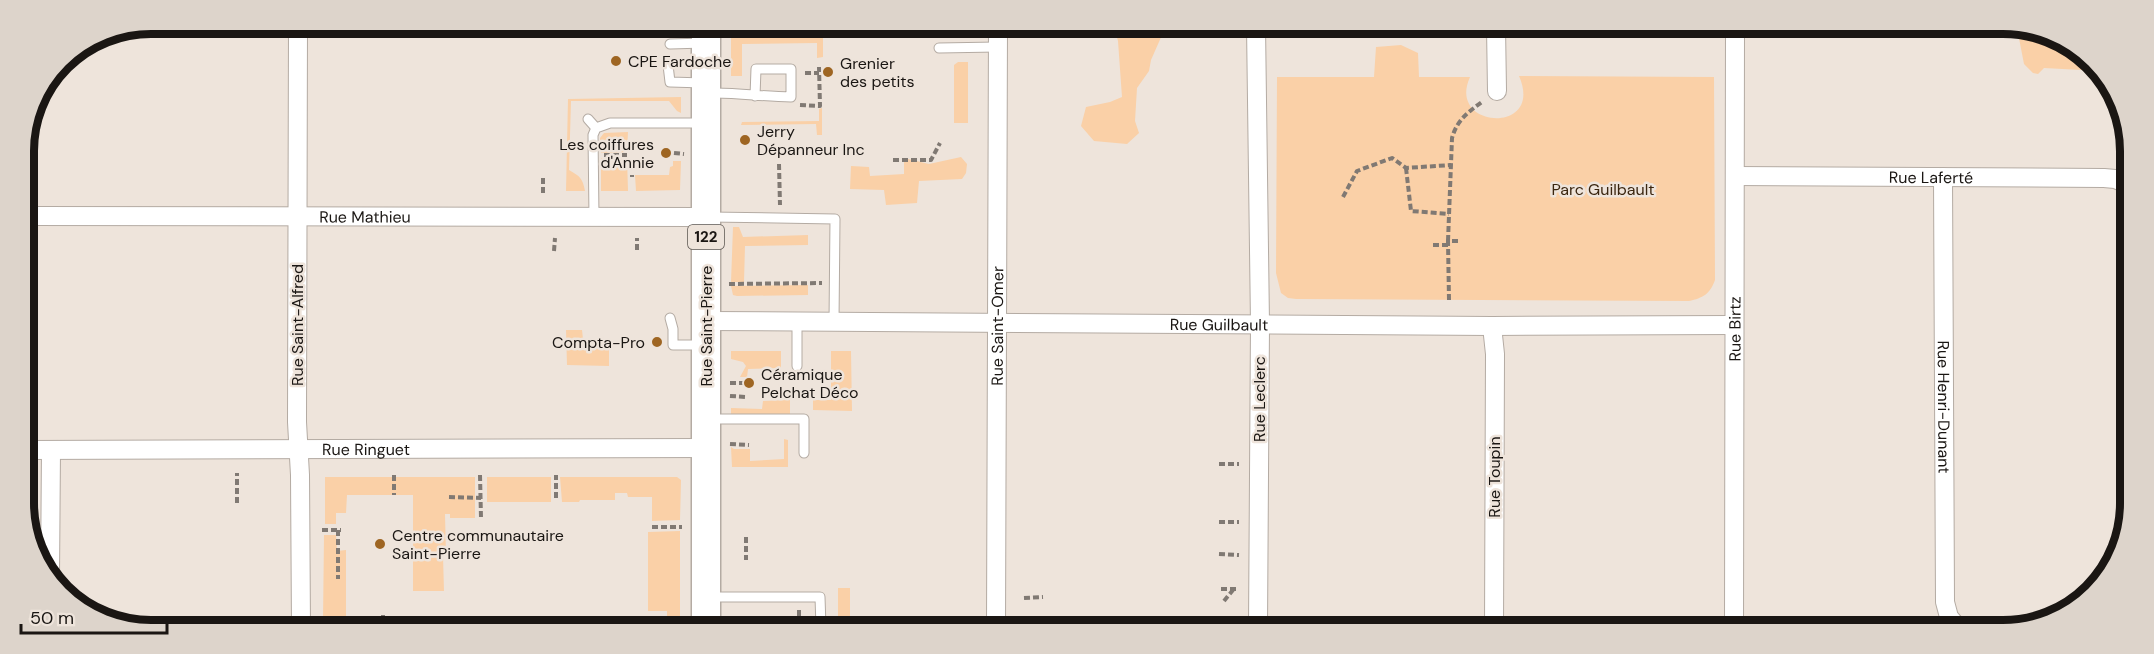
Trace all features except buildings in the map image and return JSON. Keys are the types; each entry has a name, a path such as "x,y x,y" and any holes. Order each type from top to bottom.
{"main road":[{"name":"Rue Saint-Pierre","path":"706,35 705,419 718,446 706,597 716,620"}],"street":[{"name":"Rue Leclerc","path":"1256,34 1260,324 1258,619"},
{"path":"1496,34 1497,91"},
{"name":"Rue Birtz","path":"1734,619 1736,34"},
{"name":"Rue Saint-Alfred","path":"298,35 296,215 302,620"},
{"name":"Rue Saint-Omer","path":"996,620 998,35"},
{"name":"Rue Laferté","path":"1735,176 2104,178 2120,182"},
{"name":"Rue Henri-Dunant","path":"1943,177 1945,602 1947,614 1951,619"},
{"name":"Rue Mathieu","path":"35,216 707,217"},
{"name":"Rue Guilbault","path":"705,333 797,321 1492,326 1734,325"},
{"name":"Rue Toupin","path":"1492,326 1495,354 1494,619"},
{"name":"Rue Ringuet","path":"34,450 718,446"},
{"path":"50,560 51,450"}],"lane":[{"path":"670,44 703,35"},
{"path":"939,48 998,47"},
{"path":"668,65 670,82 755,96 791,97 790,69 756,69 755,96"},
{"path":"588,119 596,128"},
{"path":"594,217 593,135 596,128 610,123 706,123"},
{"path":"707,217 835,219 834,321"},
{"path":"670,318 673,345 705,333"},
{"path":"797,321 797,366"},
{"path":"705,419 804,419 804,453"},
{"path":"706,597 820,597 821,620"}],"path":[{"path":"819,67 820,106"},
{"path":"1449,300 1448,243 1452,138 1455,126 1463,116 1497,91"},
{"path":"893,160 931,160 940,143"},
{"path":"674,153 684,154"},
{"path":"601,155 627,156"},
{"path":"1343,197 1357,171 1392,158 1406,168 1451,165"},
{"path":"779,164 781,218"},
{"path":"1406,168 1411,211 1449,214"},
{"path":"543,175 543,193"},
{"path":"554,250 555,238"},
{"path":"637,238 637,250"},
{"path":"1433,245 1459,241"},
{"path":"729,284 744,281 807,283"},
{"path":"730,383 743,383"},
{"path":"730,396 747,397"},
{"path":"718,446 749,445"},
{"path":"1219,464 1239,464"},
{"path":"237,473 237,503"},
{"path":"394,475 394,495"},
{"path":"480,475 481,518"},
{"path":"556,475 556,498"},
{"path":"449,497 481,498"},
{"path":"1220,522 1239,522"},
{"path":"652,527 682,527"},
{"path":"322,530 339,530 338,579"},
{"path":"746,537 746,560"},
{"path":"1219,554 1239,555"},
{"path":"1221,589 1239,589"},
{"path":"1224,601 1233,589"},
{"path":"1024,598 1042,597"},
{"path":"382,615 382,620"}],"green space":[{"path":"1116,34 1162,34 1151,60 1149,71 1137,88 1135,121 1139,133 1127,144 1094,141 1081,126 1086,107 1122,97"},
{"path":"816,35 823,35 823,57 817,58 817,43 742,44 742,76 731,76 731,37 816,37"},
{"path":"2019,36 2033,38 2061,50 2086,70 2044,68 2038,74 2033,73 2024,64"},
{"name":"Parc Guilbault","path":"1401,45 1418,53 1419,77 1470,77 1466,94 1471,107 1482,115 1495,118 1509,116 1519,108 1523,95 1519,76 1714,77 1715,280 1708,292 1702,297 1689,301 1296,299 1288,298 1281,293 1276,273 1277,77 1374,77 1376,47"},
{"path":"958,62 968,62 968,123 954,123 954,65"},
{"path":"681,97 681,113 669,101 571,101 569,170 580,178 585,191 566,191 568,99"},
{"path":"822,108 822,135 817,135 816,124 741,125 742,122 819,121 819,109"},
{"path":"628,132 627,152 601,153 600,138 604,133"},
{"path":"961,157 967,164 966,173 962,179 919,181 917,203 886,205 884,190 850,189 851,166 869,167 870,176 904,174 904,158 929,164"},
{"path":"601,158 627,159 628,191 601,191"},
{"path":"673,161 681,161 680,190 636,191 635,175 669,175"},
{"path":"733,227 739,227 743,237 808,235 808,245 745,246 744,282 731,282"},
{"path":"808,285 808,295 737,296 733,295 731,286"},
{"path":"566,330 582,330 584,348 609,348 609,366 567,365"},
{"path":"731,351 781,351 781,368 748,369 747,377 740,377 746,366 743,362 731,359"},
{"path":"831,351 851,351 852,411 813,410 813,400 831,400"},
{"path":"790,400 790,415 731,414 731,408 762,409 763,401"},
{"path":"784,439 788,440 788,467 732,467 731,447 750,449 750,461 784,459"},
{"path":"325,477 475,477 475,518 450,518 450,514 445,514 444,591 413,591 413,495 347,495 346,513 336,513 336,524 325,524"},
{"path":"487,477 551,477 551,502 487,502"},
{"path":"560,477 677,477 681,480 680,520 652,521 652,497 628,497 627,493 615,493 615,500 562,502"},
{"path":"680,531 680,620 667,620 667,611 648,611 648,532"},
{"path":"324,535 336,535 337,551 346,550 346,620 323,620"},
{"path":"838,588 850,588 850,620 838,620"}],"place":[{"name":"CPE Fardoche","path":"616,61"},
{"name":"Grenier des petits","path":"828,72"},
{"name":"Jerry Dépanneur Inc","path":"745,140"},
{"name":"Les coiffures d'Annie","path":"666,153"},
{"name":"Compta-Pro","path":"657,342"},
{"name":"Céramique Pelchat Déco","path":"749,383"},
{"name":"Centre communautaire Saint-Pierre","path":"380,544"}]}
